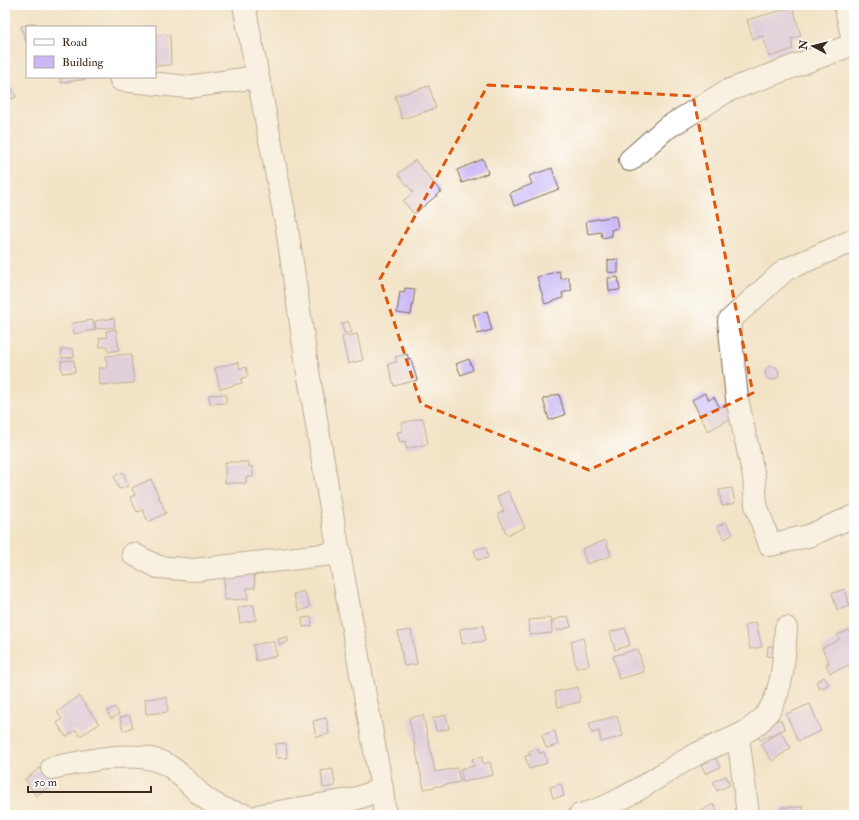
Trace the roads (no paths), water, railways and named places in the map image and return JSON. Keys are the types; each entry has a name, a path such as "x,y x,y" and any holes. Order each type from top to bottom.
{"street":[{"path":"244,5 287,228 306,359 382,789 385,815"},
{"path":"630,160 665,129 727,91 854,44 845,5"},
{"path":"121,80 188,87 257,77"},
{"path":"854,240 785,270 729,320 737,399 754,477 756,505 770,545 808,536 854,516"},
{"path":"133,554 158,567 194,570 340,553"},
{"path":"580,815 599,810 636,792 668,770 703,751 738,736 764,716 775,697 780,679 786,628"},
{"path":"738,736 748,815"},
{"path":"52,768 99,758 126,756 143,758 172,767 198,793 217,806 246,815"},
{"path":"261,815 355,799 382,789"}]}
